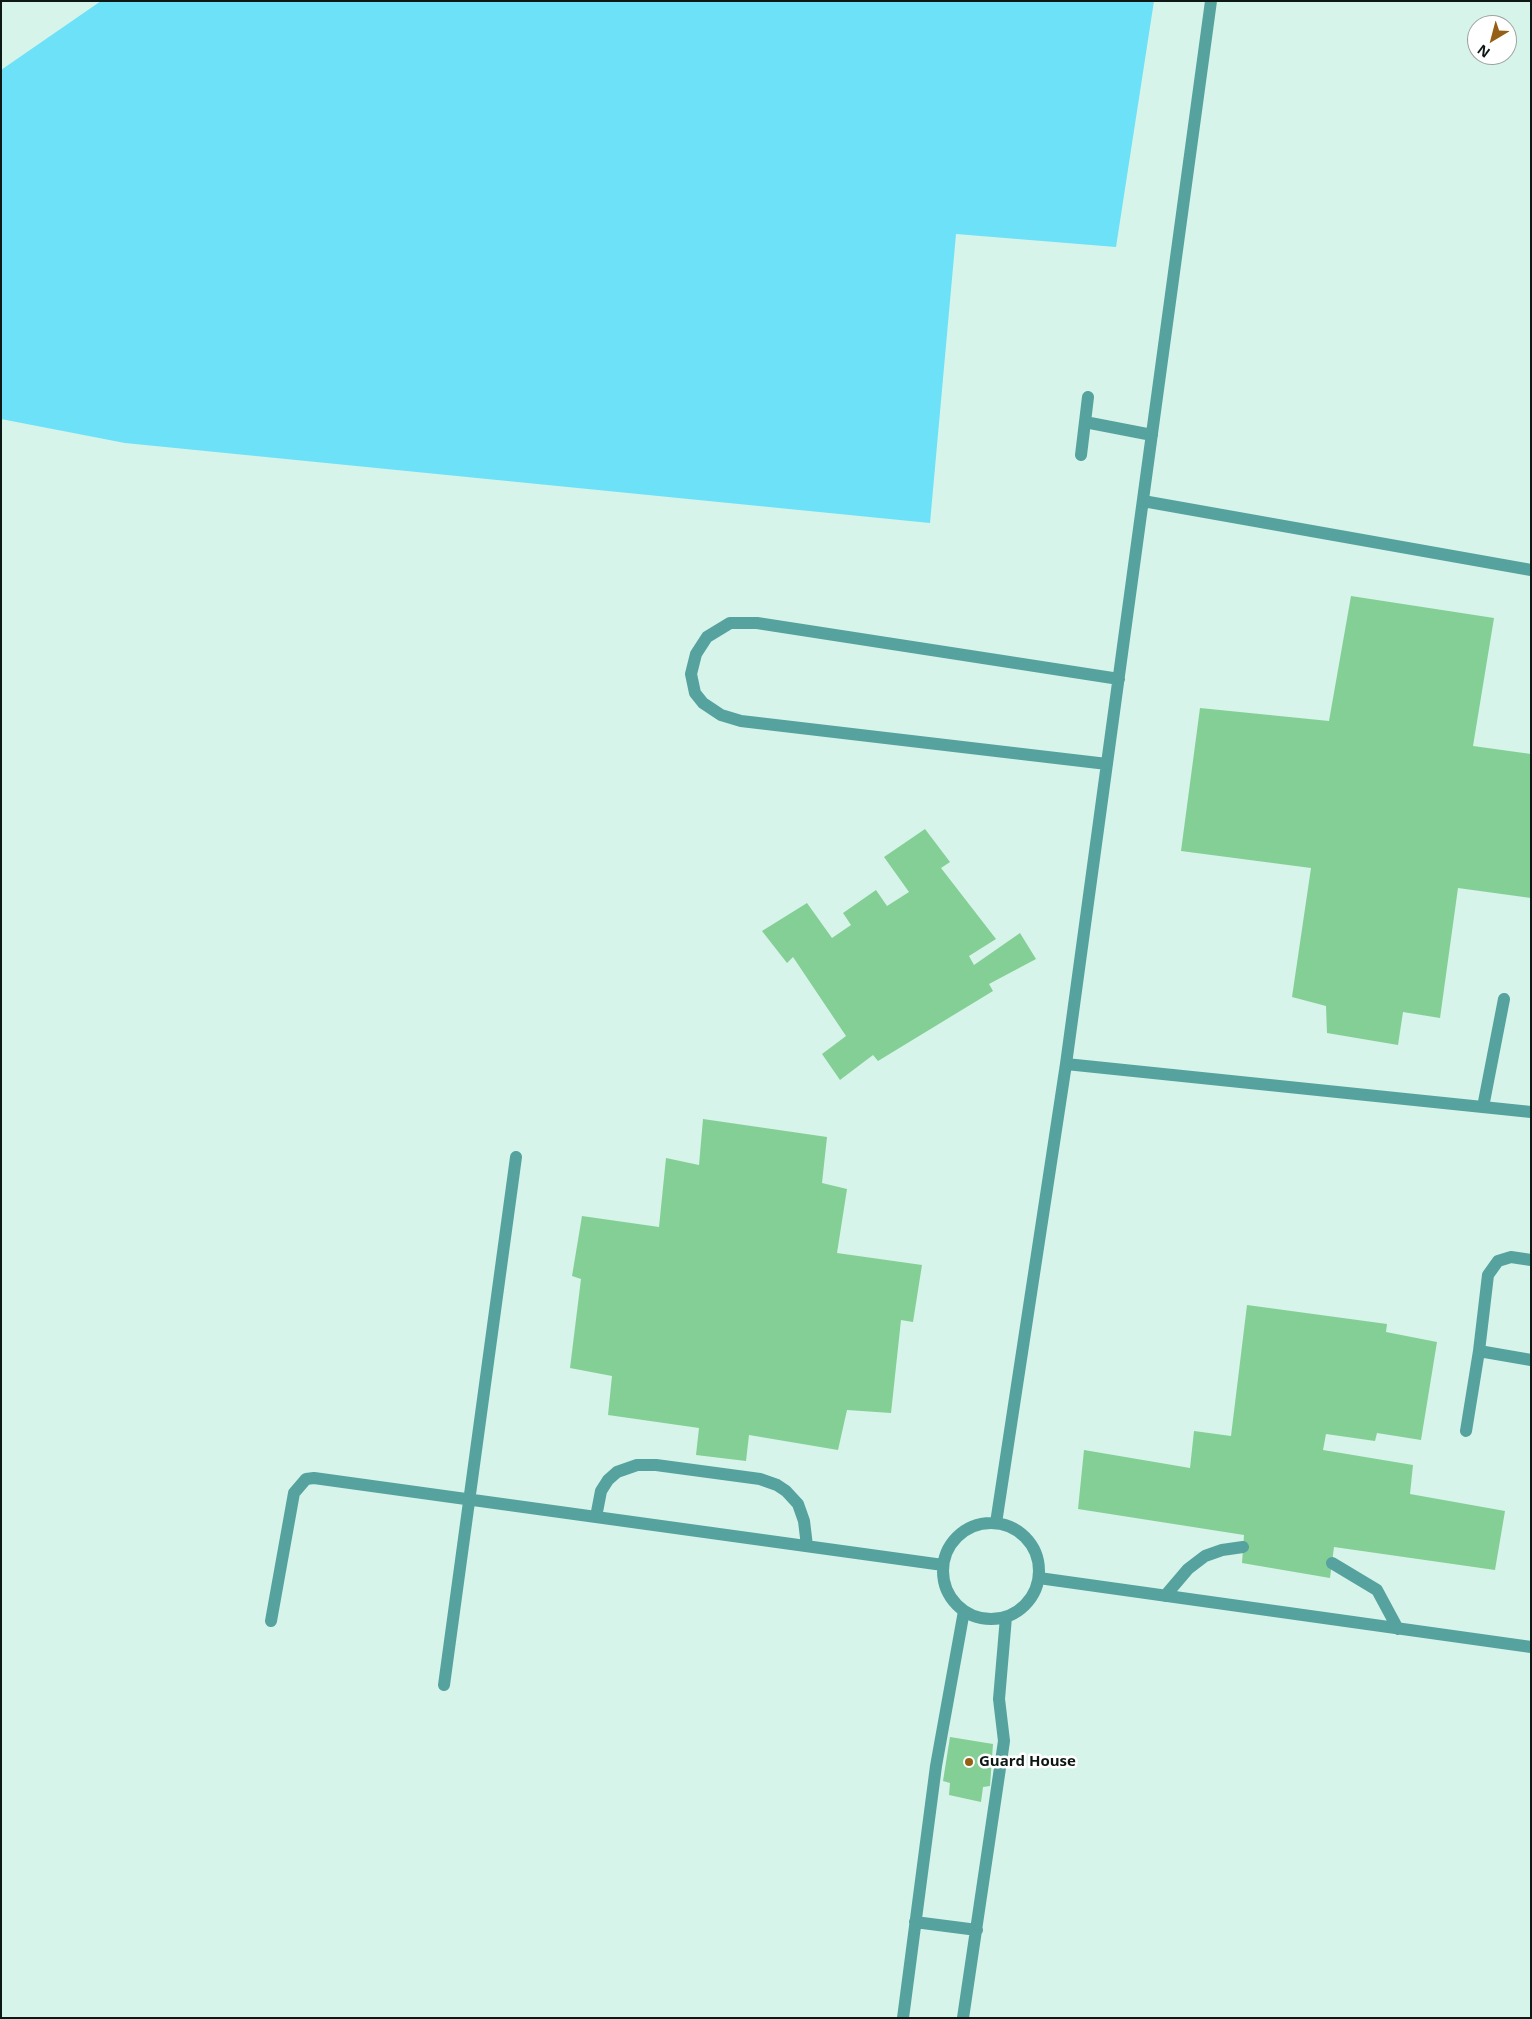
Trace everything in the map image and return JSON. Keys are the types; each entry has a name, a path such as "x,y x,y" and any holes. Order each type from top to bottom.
{"lane":[{"path":"996,1523 1066,1064 1211,1"},
{"path":"1081,455 1088,397"},
{"path":"1085,422 1152,435"},
{"path":"1143,501 1531,570"},
{"path":"1107,764 742,721 720,714 704,703 695,693 691,674 696,654 707,637 730,623 757,623 1119,679"},
{"path":"1483,1107 1504,999"},
{"path":"1066,1064 1531,1112"},
{"path":"444,1685 516,1157"},
{"path":"1466,1431 1479,1351 1488,1275 1498,1261 1511,1257 1531,1260"},
{"path":"1479,1351 1531,1360"},
{"path":"596,1517 601,1491 608,1480 617,1472 628,1467 656,1465 751,1478 777,1485 793,1497 804,1521 807,1546"},
{"path":"271,1621 294,1493 306,1479 324,1478 943,1565"},
{"path":"996,1523 1011,1527 1024,1536 1033,1548 1038,1562 1038,1578 1035,1591 1028,1602 1018,1611 1006,1617 992,1620 977,1617 964,1611 954,1602 946,1591 943,1565 947,1550 961,1533 981,1524 996,1523"},
{"path":"1165,1596 1188,1569 1204,1556 1222,1550 1243,1547"},
{"path":"1332,1563 1377,1590 1398,1629"},
{"path":"1038,1578 1531,1648"},
{"path":"903,2018 936,1766 964,1611"},
{"path":"963,2018 1004,1741 999,1699 1006,1617"},
{"path":"915,1922 977,1930"}],"water":[{"path":"101,1 1154,1 1116,247 956,234 930,523 125,443 1,419 1,70"}],"building":[{"path":"1351,596 1494,618 1473,746 1531,754 1531,898 1458,888 1440,1018 1403,1012 1398,1045 1327,1033 1326,1006 1292,997 1311,868 1181,851 1200,708 1329,721"},
{"path":"925,829 950,862 941,868 996,939 969,956 974,965 1020,933 1036,959 989,984 993,991 878,1061 873,1055 840,1080 822,1054 846,1036 793,957 787,963 762,931 807,903 832,938 851,925 843,913 876,890 887,906 909,892 884,857"},
{"path":"703,1119 827,1137 822,1183 847,1189 837,1253 922,1265 913,1322 901,1320 891,1413 847,1410 838,1450 749,1435 746,1461 696,1455 699,1428 608,1415 612,1376 570,1368 581,1279 572,1276 582,1216 659,1227 666,1158 699,1165"},
{"path":"1247,1305 1387,1324 1386,1332 1437,1342 1421,1440 1377,1433 1375,1441 1326,1434 1323,1450 1413,1465 1410,1494 1505,1511 1495,1570 1334,1547 1330,1578 1242,1563 1244,1535 1078,1509 1084,1450 1190,1468 1194,1431 1231,1436"},
{"name":"Guard House","path":"950,1737 993,1744 990,1786 983,1787 981,1802 949,1795 950,1783 943,1781"}],"place":[{"name":"Guard House","path":"969,1762"}]}
